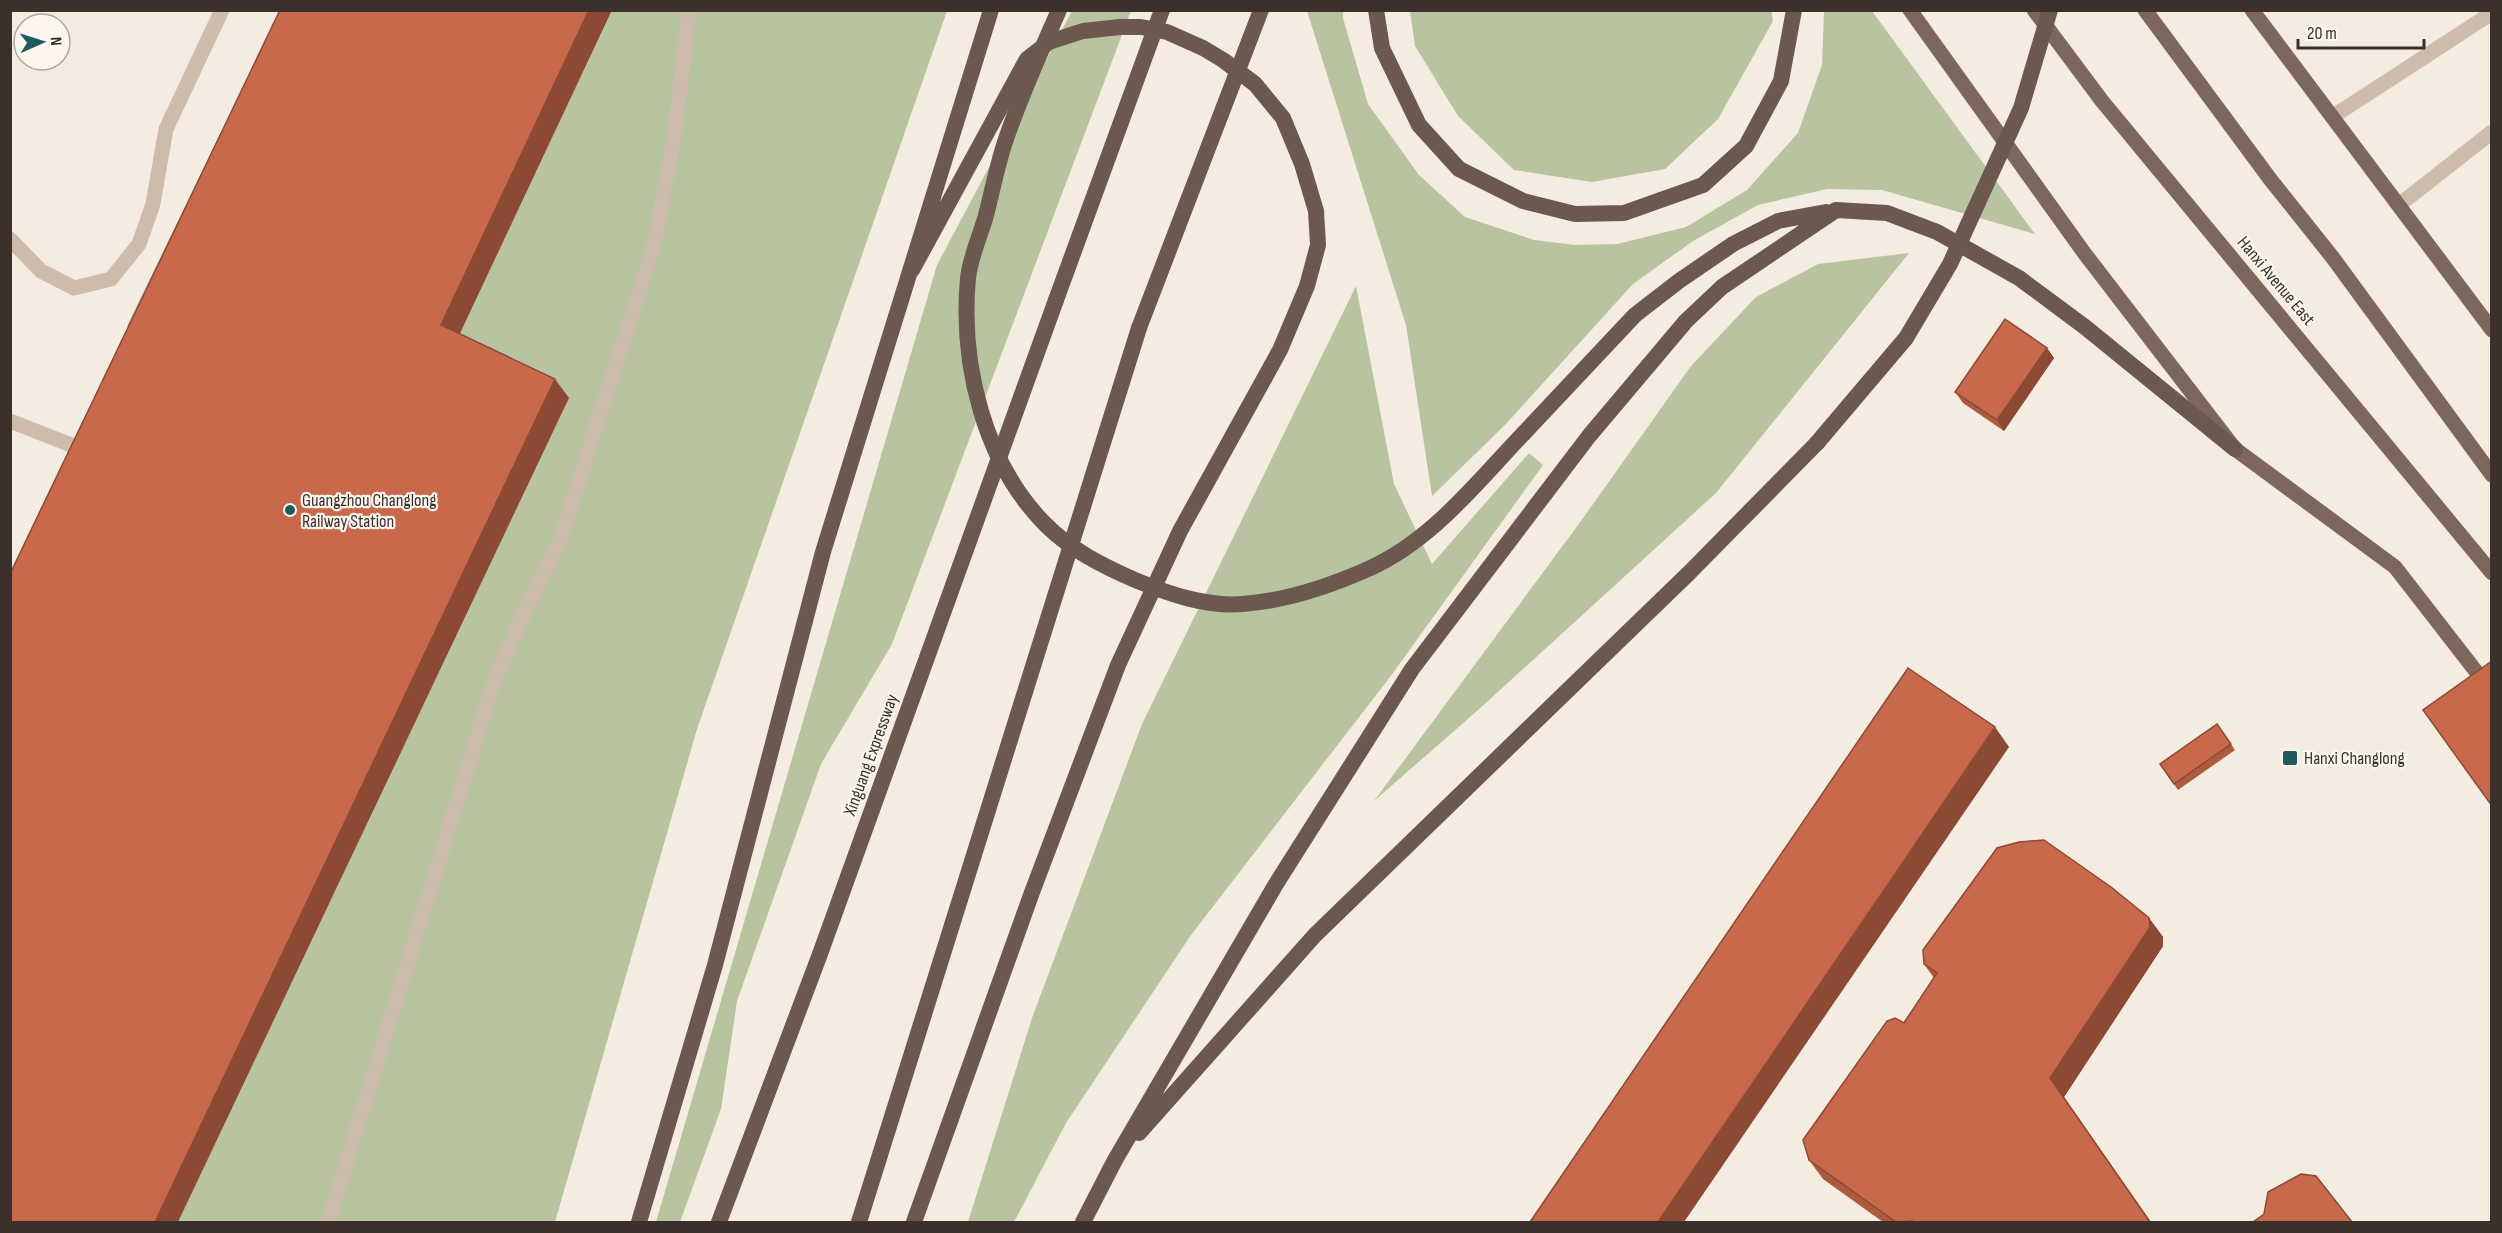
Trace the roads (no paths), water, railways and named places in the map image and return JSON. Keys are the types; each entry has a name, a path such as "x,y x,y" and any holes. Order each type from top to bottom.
{"highway":[{"path":"639,1222 715,965 823,552 991,10"},
{"path":"1059,10 1035,62 1005,141 968,277 970,369 980,412 1006,470 1022,498 1047,526 1083,554 1117,572 1167,593 1204,602 1241,604 1279,598 1313,590 1367,570 1399,553 1434,527 1635,315 1733,244 1778,221 1836,210 1887,213 1937,232 2019,278 2085,327 2235,449"},
{"name":"Xinguang Expressway","path":"719,1222 820,954 1162,10"},
{"path":"859,1222 1139,328 1261,10"},
{"path":"1376,10 1382,48 1419,125 1459,169 1522,201 1575,214 1624,213 1703,185 1746,146 1781,81 1794,10"},
{"path":"1114,1160 1316,935 1690,572 1817,443 1905,338 1950,264 2022,108 2050,10"},
{"path":"912,270 1027,59 1049,42 1083,31 1141,27 1167,32 1203,48 1255,84 1283,117 1302,164 1316,211 1318,245 1307,286 1280,350 1180,531 1118,665 1031,895 914,1222"},
{"path":"1083,1222 1114,1160 1276,884 1426,651 1590,436 1686,321 1722,287 1836,210"}],"main road":[{"path":"1910,10 2085,254 2235,449 2395,567 2492,692"},
{"name":"Hanxi Avenue East","path":"2034,10 2102,101 2492,573"},
{"path":"2145,10 2270,179 2333,258 2492,475"},
{"path":"2252,10 2492,330"}],"street":[{"path":"10,239 41,271 74,288 111,279 139,244 153,204 166,129 222,10"},
{"path":"328,1222 494,685 514,635 559,543 654,245 675,131 689,10"},
{"path":"2332,117 2492,13"},
{"path":"2399,206 2492,132"},
{"path":"10,421 84,450"}],"place":[{"name":"Guangzhou Changlong Railway Station","path":"290,510"},
{"name":"Hanxi Changlong","path":"2290,758"}]}
